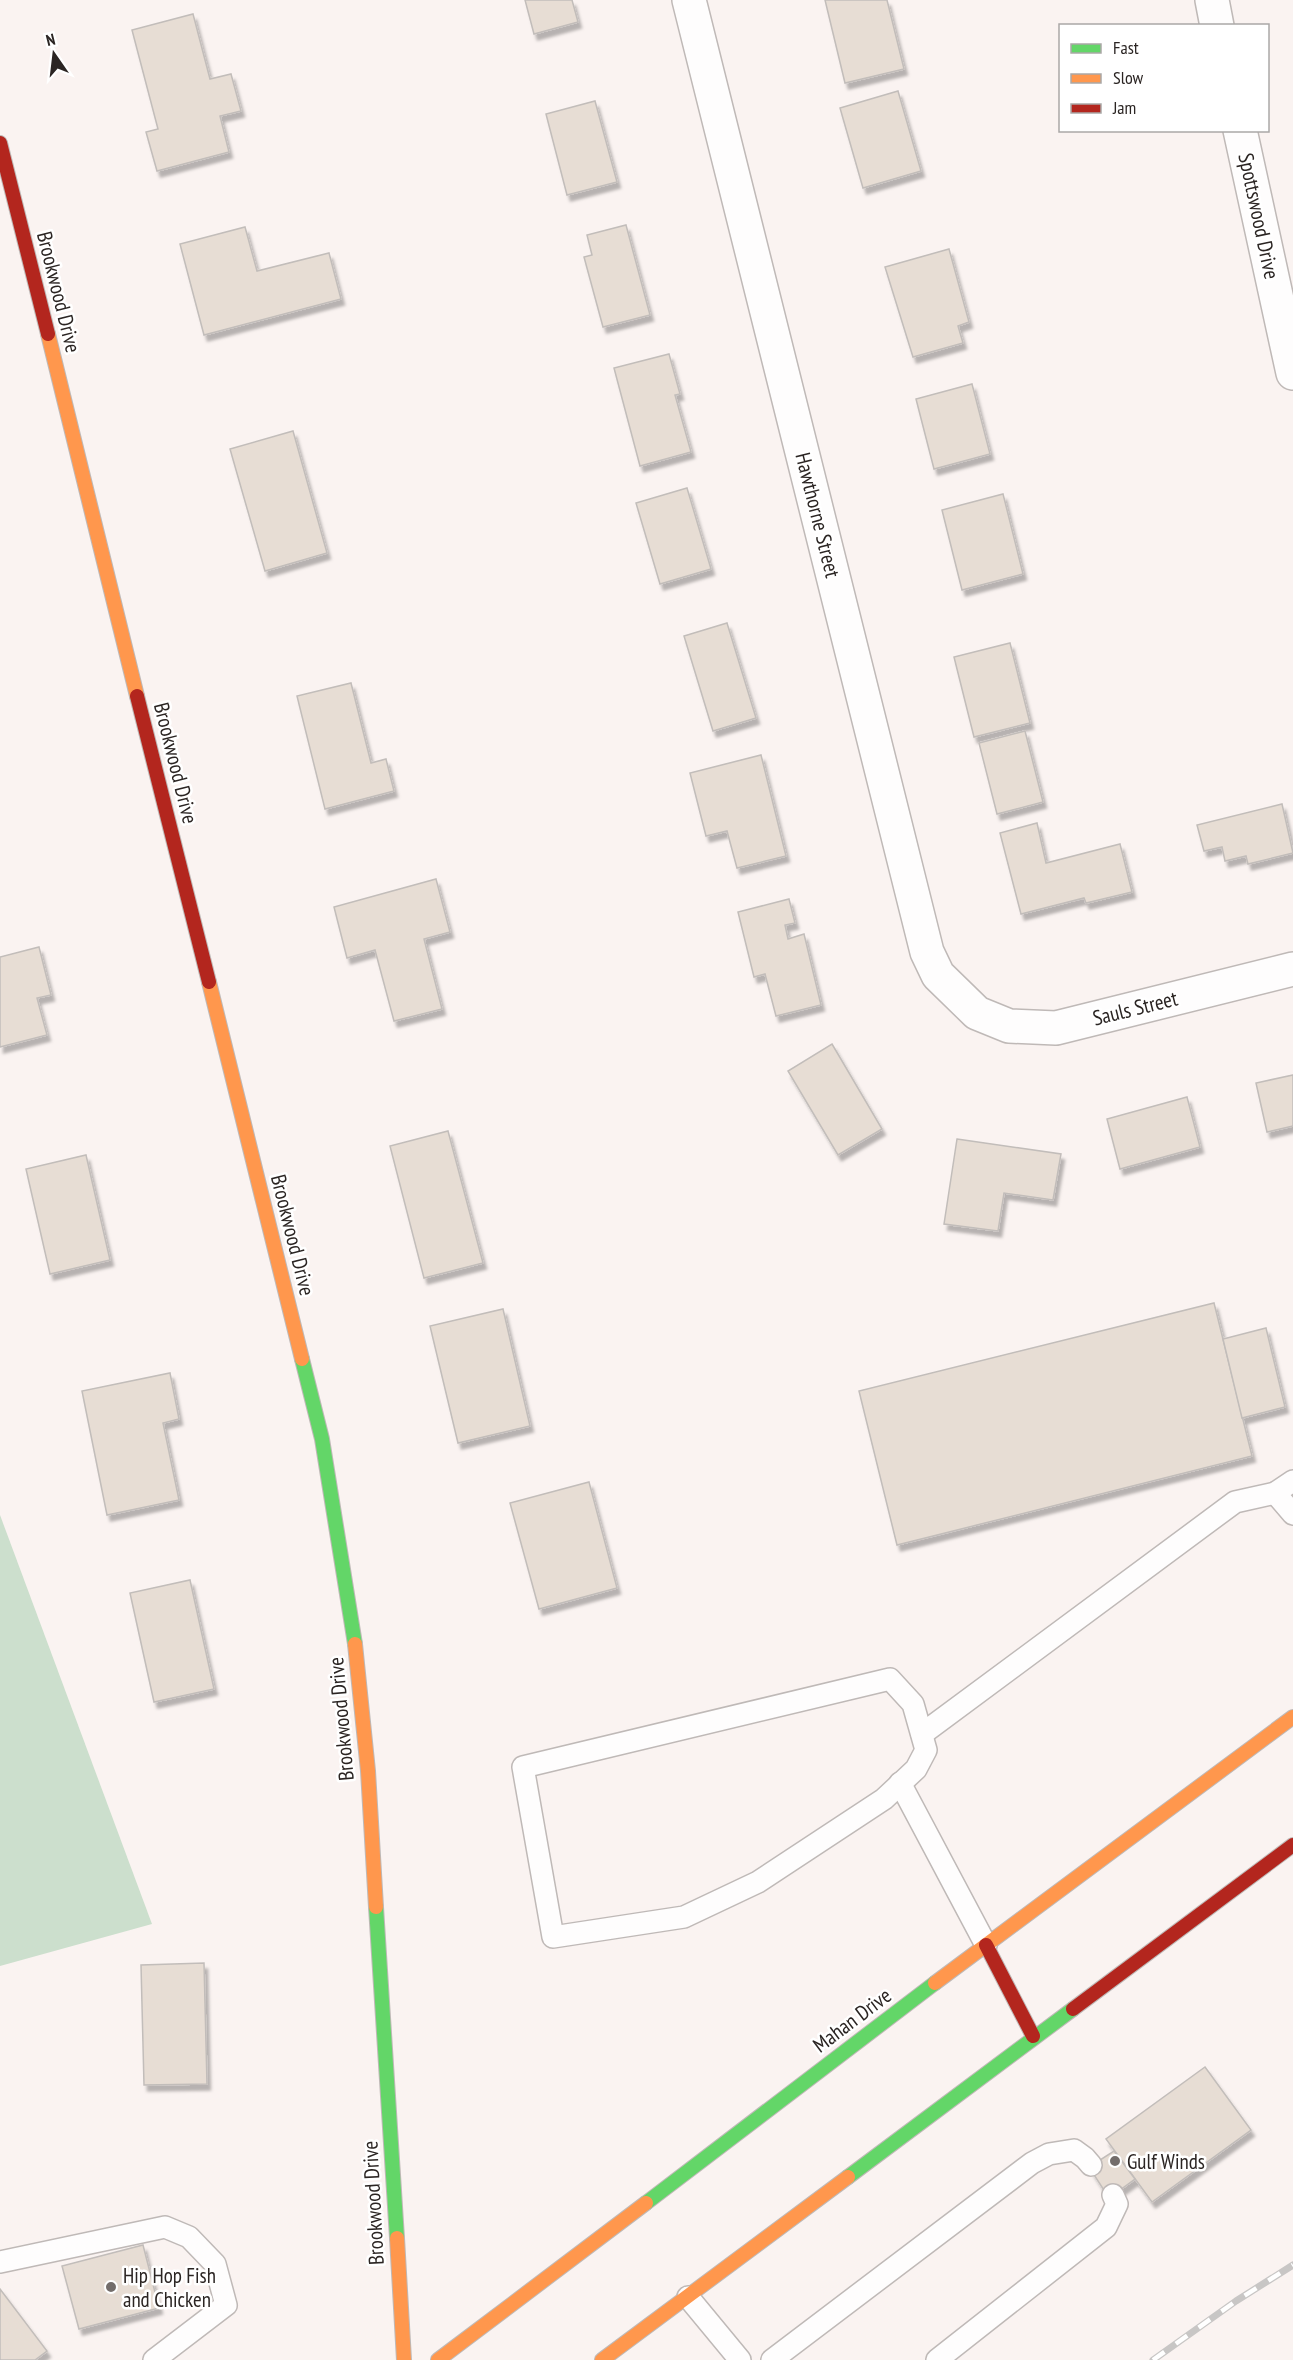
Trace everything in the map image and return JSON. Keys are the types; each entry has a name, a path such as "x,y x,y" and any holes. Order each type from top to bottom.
{"street":[{"name":"Hawthorne Street","path":"689,0 927,952 938,975 977,1013"},
{"path":"1212,0 1217,24"},
{"name":"Spottswood Drive","path":"1240,132 1293,373"},
{"name":"Brookwood Drive","path":"0,143 322,1439 354,1631 368,1771 404,2360"},
{"name":"Sauls Street","path":"977,1013 1009,1026 1056,1028 1293,969"},
{"name":"Mahan Drive","path":"438,2360 986,1945 1293,1717"},
{"path":"602,2360 1033,2036 1293,1845"},
{"path":"986,1945 1033,2036"}],"lane":[{"path":"922,1734 1235,1502 1275,1493 1293,1481"},
{"path":"1275,1493 1293,1514"},
{"path":"890,1679 914,1704 922,1734 926,1750 916,1769 884,1799 758,1882 684,1917 553,1938 524,1767 890,1679"},
{"path":"900,1783 986,1945"},
{"path":"772,2360 1032,2163 1049,2154 1074,2150 1091,2165"},
{"path":"937,2360 1106,2227 1117,2204 1113,2195"},
{"path":"0,2262 165,2227 189,2236 215,2264 226,2305 154,2360"},
{"path":"688,2297 740,2360"}],"green space":[{"path":"0,1515 152,1924 0,1966"}],"building":[{"path":"525,0 572,0 578,22 534,34"},
{"path":"825,0 887,0 904,69 845,83"},
{"path":"193,14 210,79 231,74 241,111 220,116 229,152 157,171 146,132 158,129 132,30"},
{"path":"898,91 921,171 863,188 840,108"},
{"path":"595,101 617,182 567,195 546,114"},
{"path":"626,225 650,315 603,327 584,257 592,255 587,235"},
{"path":"245,227 257,271 329,253 341,299 204,335 180,244"},
{"path":"949,249 969,322 958,326 963,343 913,357 885,267"},
{"path":"669,354 680,394 675,395 691,452 640,466 614,368"},
{"path":"972,384 990,454 934,469 916,399"},
{"path":"293,431 327,553 265,571 230,449"},
{"path":"687,488 711,569 660,584 636,503"},
{"path":"1003,494 1023,574 962,590 942,510"},
{"path":"727,623 756,718 713,731 684,636"},
{"path":"1010,643 1030,723 974,737 954,657"},
{"path":"351,683 371,763 386,759 394,791 325,809 297,696"},
{"path":"1025,731 1043,802 997,814 979,743"},
{"path":"761,755 786,856 737,868 727,831 706,836 690,773"},
{"path":"1282,804 1293,853 1248,864 1246,856 1225,861 1222,847 1204,851 1197,825"},
{"path":"1037,823 1046,863 1120,844 1132,892 1086,903 1084,898 1021,914 1000,833"},
{"path":"436,879 450,932 424,939 442,1009 394,1021 375,950 347,958 334,907"},
{"path":"789,899 795,923 785,925 788,939 804,934 821,1005 776,1016 765,974 754,977 738,912"},
{"path":"39,947 51,995 37,998 47,1035 0,1047 0,957"},
{"path":"832,1044 882,1129 838,1155 788,1071"},
{"path":"1293,1075 1293,1126 1267,1132 1256,1083"},
{"path":"1187,1097 1200,1147 1120,1169 1107,1119"},
{"path":"448,1131 483,1263 424,1278 390,1146"},
{"path":"957,1139 1061,1154 1053,1200 1004,1193 998,1231 944,1224"},
{"path":"86,1155 110,1260 50,1274 26,1169"},
{"path":"1214,1303 1252,1456 897,1545 859,1391"},
{"path":"503,1309 530,1426 458,1443 430,1326"},
{"path":"1266,1328 1285,1407 1242,1418 1223,1339"},
{"path":"170,1373 179,1419 163,1423 179,1500 107,1515 82,1391"},
{"path":"589,1482 617,1588 539,1609 510,1503"},
{"path":"190,1580 214,1689 154,1702 130,1593"},
{"path":"204,1963 207,2084 144,2085 141,1965"},
{"path":"1205,2067 1251,2130 1152,2202 1106,2139"},
{"path":"1114,2151 1135,2179 1109,2198 1089,2167"},
{"name":"Hip Hop Fish and Chicken","path":"143,2245 159,2308 79,2329 62,2266"},
{"path":"0,2289 47,2351 35,2360 0,2360"}],"railway":[{"path":"1153,2360 1236,2301 1293,2265"}],"traffic: fast":[{"path":"302,1359 322,1439 355,1644"},
{"path":"376,1907 397,2238"},
{"path":"646,2203 935,1983"},
{"path":"848,2177 1073,2009"}],"traffic: slow":[{"path":"48,334 137,696"},
{"path":"209,982 302,1359"},
{"path":"355,1644 368,1771 376,1907"},
{"path":"935,1983 1293,1717"},
{"path":"602,2360 848,2177"},
{"path":"438,2360 646,2203"},
{"path":"397,2238 404,2360"}],"traffic: jam":[{"path":"0,143 48,334"},
{"path":"137,696 209,982"},
{"path":"1073,2009 1293,1845"},
{"path":"986,1945 1033,2036"}],"place":[{"name":"Gulf Winds","path":"1115,2161"},
{"name":"Hip Hop Fish and Chicken","path":"111,2287"}]}
